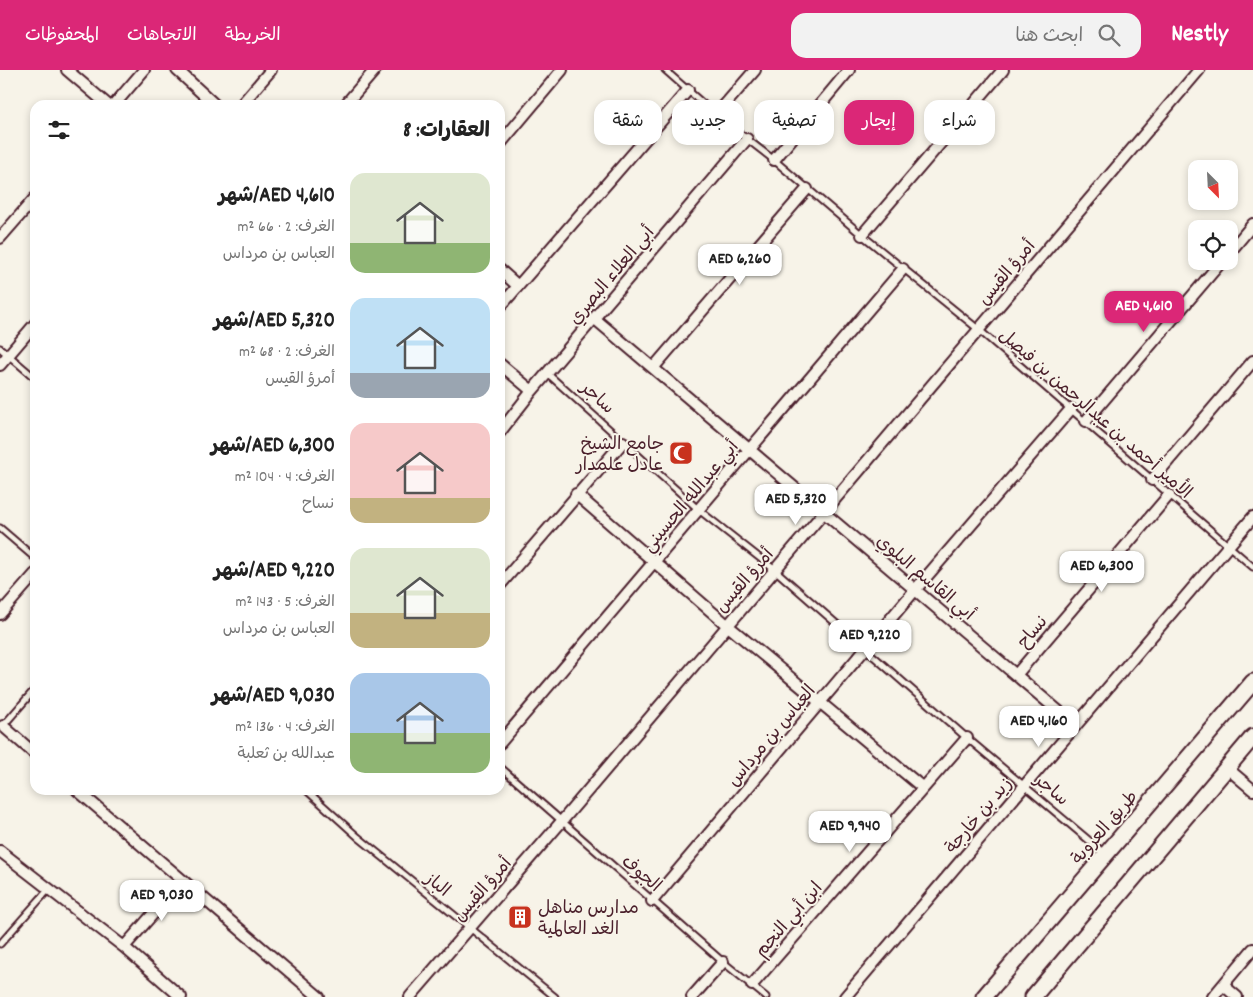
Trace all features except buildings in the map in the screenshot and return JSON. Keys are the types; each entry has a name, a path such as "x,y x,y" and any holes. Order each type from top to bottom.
{"main road":[{"name":"طريق العروبة","path":"984,997 1253,682"},
{"path":"1033,997 1253,738"}],"street":[{"path":"67,70 102,100"},
{"path":"118,100 144,70"},
{"path":"177,70 210,100"},
{"path":"245,100 272,70"},
{"path":"349,100 375,70"},
{"path":"505,138 562,70"},
{"path":"729,100 755,70"},
{"path":"774,160 849,70"},
{"path":"862,236 1003,70"},
{"name":"أمرؤ القيس","path":"410,997 562,821 1199,70"},
{"path":"505,301 688,90"},
{"name":"أبي العلاء البصري","path":"505,426 532,391 747,139"},
{"path":"654,367 807,189"},
{"path":"0,238 30,204"},
{"path":"1238,242 1253,224"},
{"name":"أبي عبدالله الحسيني","path":"505,738 903,269"},
{"path":"1086,422 1214,270"},
{"path":"505,274 518,286"},
{"name":"أبي القاسم البلوي","path":"595,318 1075,725"},
{"path":"0,365 30,330"},
{"path":"1152,480 1253,360"},
{"path":"505,368 532,391"},
{"name":"العباس بن مرداس","path":"652,900 1071,409"},
{"path":"505,579 622,442"},
{"path":"576,494 727,625 923,788"},
{"name":"نساح","path":"1016,675 1169,495"},
{"name":"زيد بن خارجة","path":"845,997 1253,517"},
{"path":"0,614 30,580"},
{"path":"2,728 30,750"},
{"name":"ابن أبي النجم","path":"752,985 967,738"},
{"path":"1226,768 1253,790"},
{"path":"82,795 319,997"},
{"path":"0,850 124,947 181,997"},
{"path":"124,947 182,881"},
{"path":"1213,997 1253,949"},
{"path":"692,997 723,962"},
{"path":"1223,985 1237,997"}],"lane":[{"name":"الأمير أحمد بن عبدالرحمن بن فيصل","path":"665,70 699,100"},
{"name":"الأمير أحمد بن عبدالرحمن بن فيصل","path":"744,137 862,236 978,329 1253,566"},
{"path":"0,348 30,374"},
{"name":"ساجر","path":"548,374 700,510 775,570 967,738 1105,854"},
{"path":"0,528 30,554"},
{"path":"2,728 30,695"},
{"name":"الجوف","path":"505,771 723,962 766,997"},
{"name":"الباز","path":"312,795 358,837 555,997"},
{"path":"0,944 50,889"}],"place":[{"name":"جامع الشيخ عادل علمدار","path":"681,453"},
{"name":"مدارس مناهل الغد العالمية","path":"520,917"}]}
